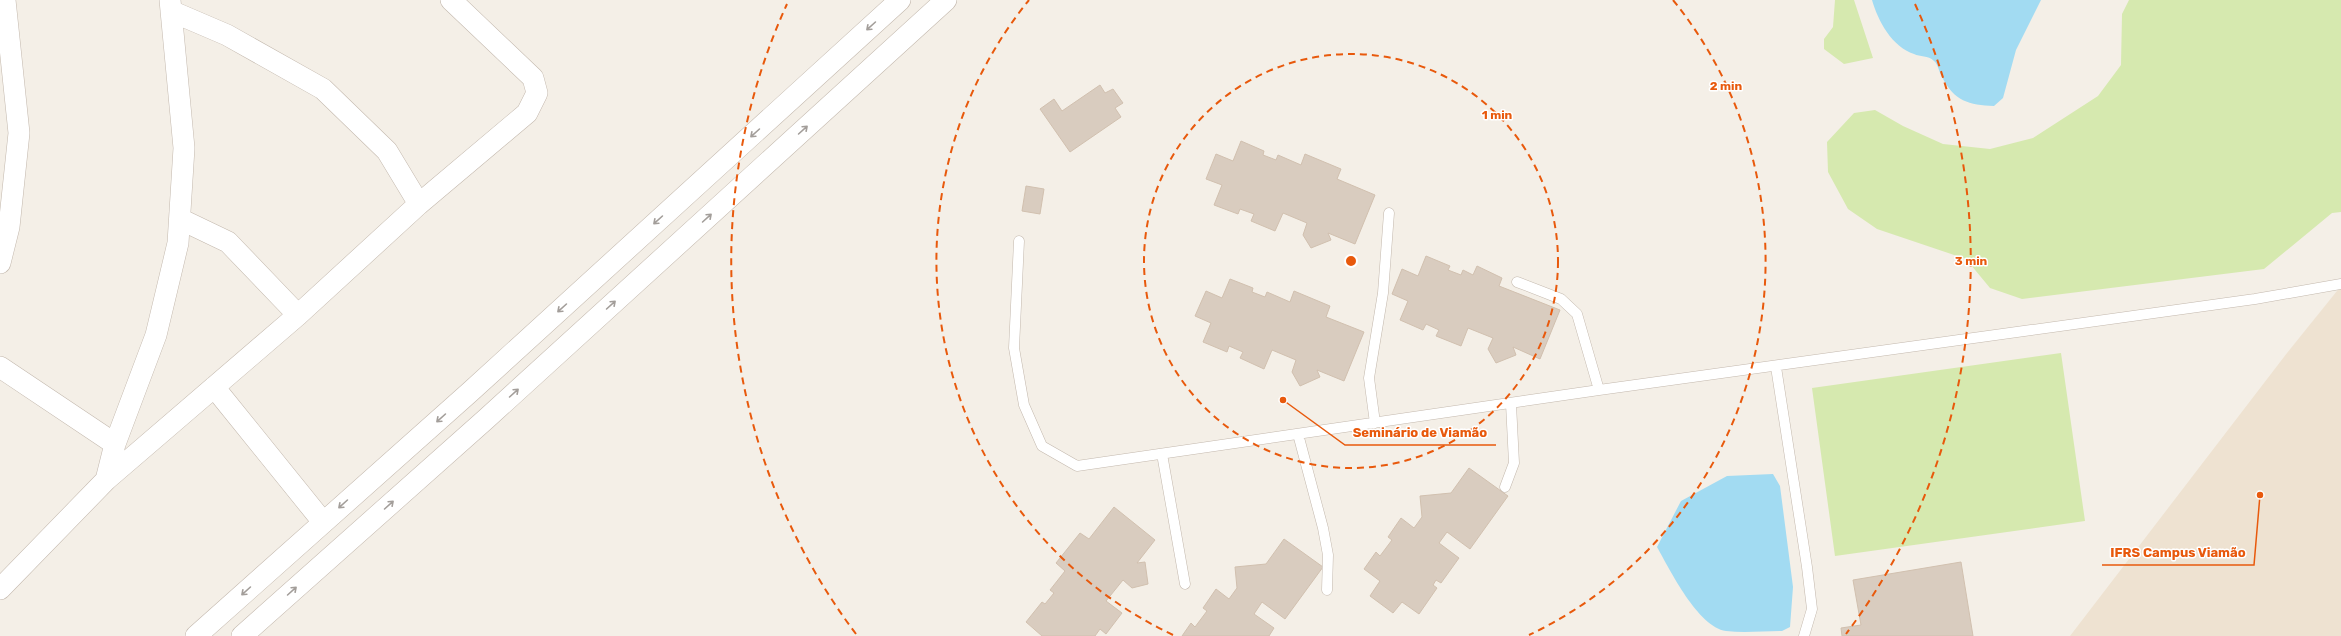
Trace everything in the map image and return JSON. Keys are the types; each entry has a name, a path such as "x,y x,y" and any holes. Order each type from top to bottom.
{"street":[{"path":"0,263 9,227 19,133 5,0"},
{"path":"0,589 106,480 298,315 419,204 527,114 537,93 532,78 451,0"},
{"path":"196,636 900,0"},
{"path":"242,636 646,273 946,0"},
{"path":"171,6 227,35 324,89 387,151 419,204"},
{"path":"106,480 115,444 156,335 178,243 184,148 171,6"},
{"path":"180,220 228,242 298,315"},
{"path":"625,250 646,273"},
{"path":"0,367 115,444"},
{"path":"214,387 323,522"}],"lane":[{"path":"1375,423 1369,378 1383,294 1389,213"},
{"path":"1019,241 1014,348 1024,405 1042,446 1077,466 1599,390 1776,367 2255,299 2341,284"},
{"path":"1517,282 1562,299 1577,314 1599,390"},
{"path":"1776,367 1808,567 1812,610 1804,636"},
{"path":"1505,487 1514,463 1511,404"},
{"path":"1298,434 1323,528 1328,555 1328,590"},
{"path":"1162,454 1185,584"}],"shaded area":[{"path":"2341,286 2341,636 2070,636 2287,353"}],"green space":[{"path":"1835,0 1854,0 1873,58 1844,64 1824,49 1824,39 1833,27"},
{"path":"2129,0 2341,0 2341,212 2332,213 2264,269 2022,299 1990,288 1966,259 1877,229 1848,209 1828,172 1827,142 1854,113 1875,110 1903,126 1943,144 1990,149 2033,138 2098,96 2121,65 2122,14"},
{"path":"2061,353 2085,521 1835,556 1812,388"}],"water":[{"path":"1872,0 2041,0 2016,50 2003,98 1994,106 1970,103 1963,100 1952,92 1934,61 1906,51 1899,46 1882,24"},
{"path":"1773,474 1780,486 1793,587 1790,627 1782,631 1726,631 1716,627 1695,609 1677,583 1657,547 1681,501 1727,476"}],"building":[{"path":"1100,85 1105,93 1113,89 1123,103 1115,108 1121,117 1070,152 1040,109 1054,99 1062,111"},
{"path":"1241,141 1264,151 1263,155 1276,160 1278,155 1301,165 1305,154 1341,169 1337,179 1375,195 1355,244 1328,233 1331,240 1311,248 1303,235 1307,223 1283,213 1275,231 1251,221 1254,214 1240,209 1238,214 1214,205 1222,185 1206,179 1216,154 1233,161"},
{"path":"1026,186 1044,189 1040,214 1022,211"},
{"path":"1426,256 1450,266 1448,270 1461,275 1463,270 1473,275 1477,266 1502,278 1499,286 1560,310 1540,359 1513,347 1516,355 1496,363 1488,349 1493,338 1468,328 1461,346 1436,336 1439,330 1426,324 1423,330 1400,320 1408,301 1392,294 1402,269 1418,276"},
{"path":"1230,279 1253,288 1252,292 1265,297 1267,292 1290,302 1294,291 1330,306 1326,317 1364,332 1344,381 1317,370 1320,377 1300,386 1292,372 1296,360 1272,350 1264,369 1240,358 1243,352 1229,346 1227,352 1203,342 1211,323 1195,316 1206,291 1222,298"},
{"path":"1469,468 1508,496 1470,549 1447,532 1439,543 1459,558 1441,583 1436,580 1433,585 1437,588 1419,614 1402,602 1393,613 1370,596 1380,581 1364,569 1376,552 1380,556 1392,540 1388,537 1401,518 1414,528 1422,517 1420,496 1451,493"},
{"path":"1114,507 1155,540 1137,563 1145,562 1148,584 1132,588 1123,580 1106,601 1122,613 1106,634 1100,629 1095,636 1042,636 1026,622 1042,602 1045,604 1054,593 1050,590 1065,571 1056,563 1080,533 1089,539"},
{"path":"1284,539 1323,567 1285,619 1262,602 1254,614 1274,628 1269,636 1182,636 1191,623 1195,627 1207,611 1203,608 1216,589 1229,599 1237,588 1235,567 1266,564"},
{"path":"1961,562 1973,636 1842,636 1841,628 1861,625 1853,580"}],"place":[{"name":"Seminário de Viamão","path":"1283,400"},
{"name":"IFRS Campus Viamão","path":"2260,495"}]}
